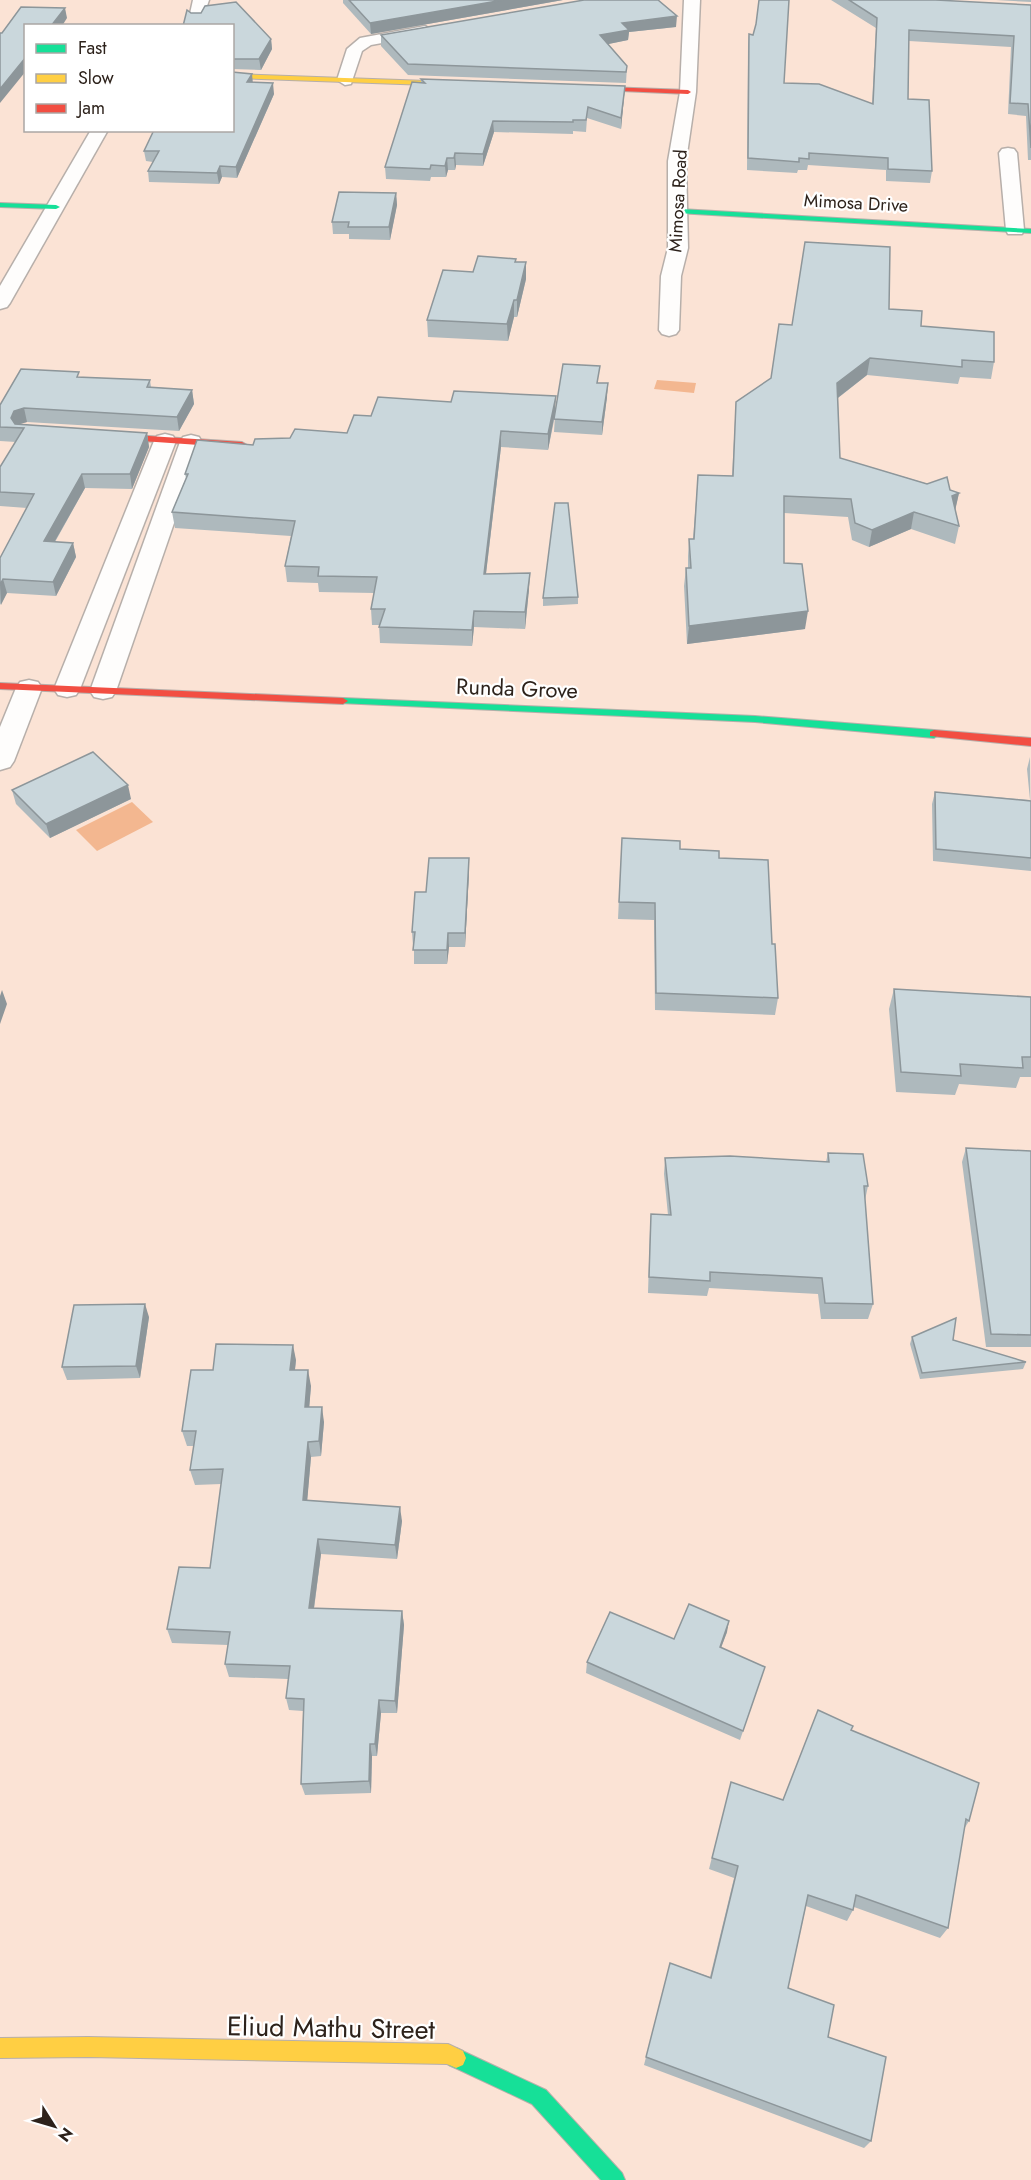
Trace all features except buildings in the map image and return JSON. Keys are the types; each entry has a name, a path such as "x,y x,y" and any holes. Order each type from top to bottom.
{"street":[{"path":"197,18 201,0"},
{"name":"Mimosa Road","path":"669,330 671,276 678,248 680,211 677,161 688,92 692,0"},
{"path":"345,80 355,49 366,41 437,29"},
{"path":"234,76 475,85"},
{"path":"570,88 688,92"},
{"path":"0,303 99,132"},
{"path":"1008,153 1023,231"},
{"path":"0,205 56,207"},
{"name":"Mimosa Drive","path":"680,211 1023,231"},
{"path":"83,435 257,446"},
{"path":"67,689 165,441"},
{"path":"103,691 191,442"},
{"name":"Runda Grove","path":"0,686 755,719 1031,742"},
{"path":"0,761 29,688"},
{"name":"Eliud Mathu Street","path":"0,2049 88,2047 448,2054 539,2097 615,2180"}],"shaded area":[{"path":"0,0 1031,0 1031,2180 0,2180"},
{"path":"657,380 696,383 694,393 654,389"},
{"path":"132,802 153,822 97,851 76,830"}],"traffic: fast":[{"path":"0,205 56,207"},
{"path":"680,211 1031,231"},
{"path":"343,701 755,719 934,734"},
{"path":"456,2058 539,2097 615,2180"}],"traffic: slow":[{"path":"234,76 456,84"},
{"path":"0,2048 88,2047 448,2054 456,2058"}],"traffic: jam":[{"path":"579,88 688,92"},
{"path":"102,436 242,445"},
{"path":"0,686 343,701"},
{"path":"934,734 1031,742"}]}
